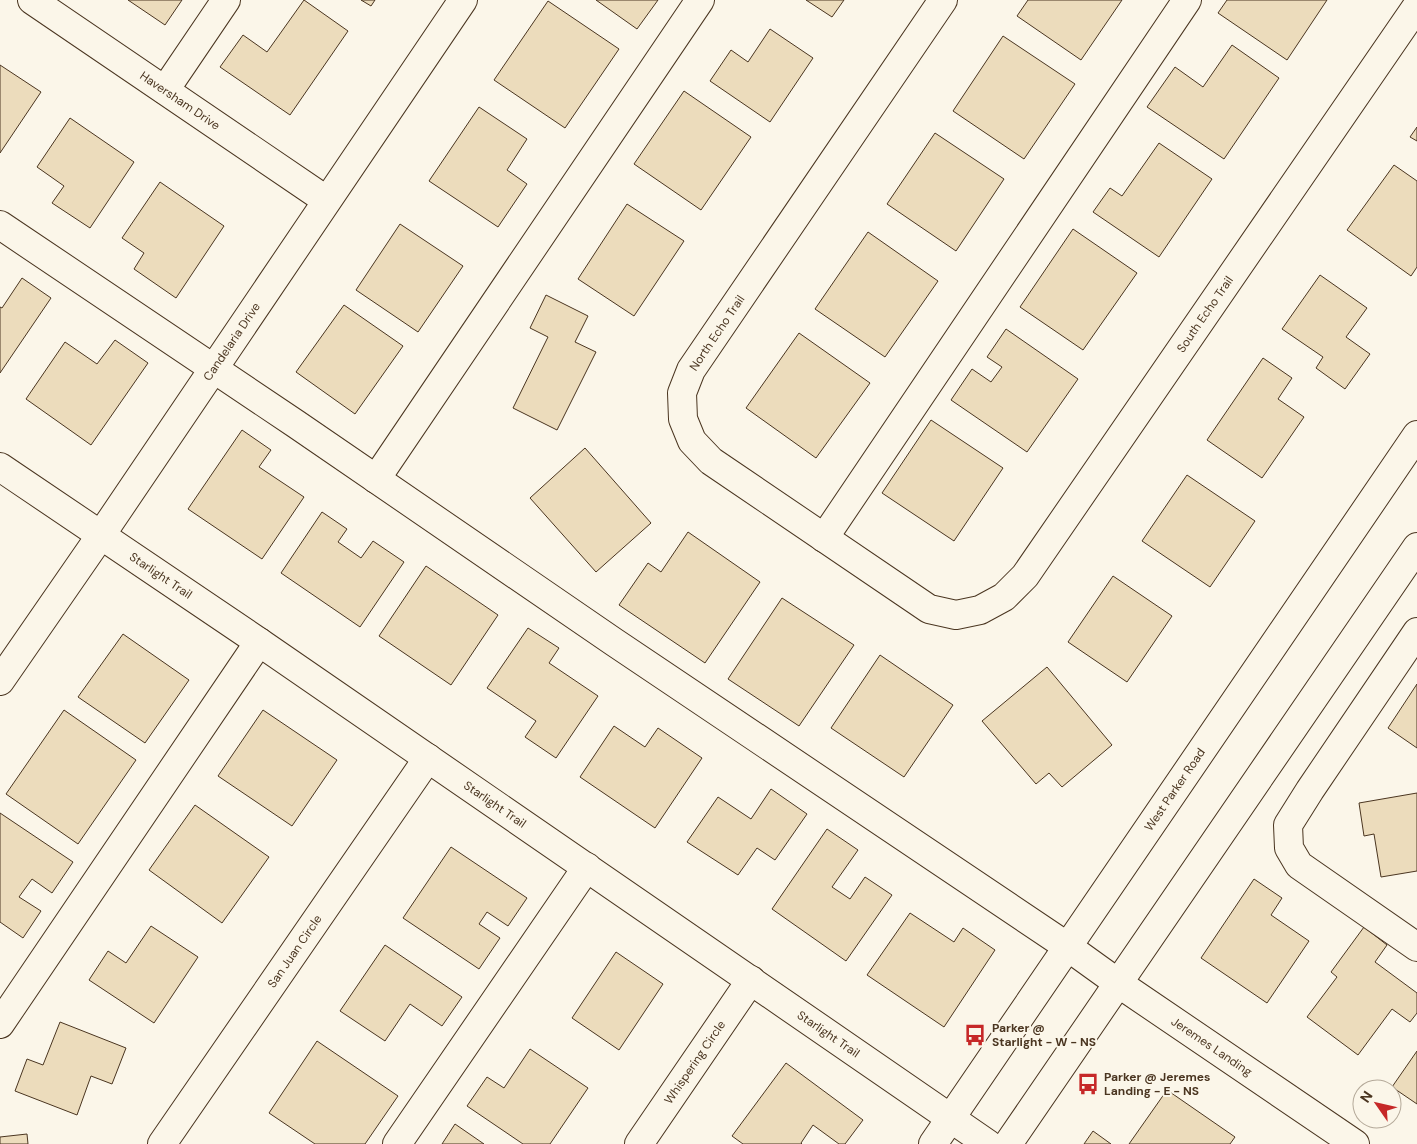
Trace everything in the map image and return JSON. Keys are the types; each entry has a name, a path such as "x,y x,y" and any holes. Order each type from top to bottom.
{"street":[{"name":"Haversham Drive","path":"32,0 326,200"},
{"path":"165,90 226,0"},
{"name":"Candelaria Drive","path":"0,681 463,0"},
{"path":"376,479 700,0"},
{"name":"North Echo Trail","path":"943,0 691,370 682,394 683,419 692,441 711,461 929,609 956,615 980,610"},
{"path":"824,538 1187,0"},
{"name":"South Echo Trail","path":"980,610 1004,597 1025,576 1417,6"},
{"name":"Jeremes Landing","path":"0,225 614,642 1068,947 1339,1139"},
{"name":"West Parker Road","path":"933,1144 1417,435"},
{"name":"Starlight Trail","path":"0,467 259,642 988,1144"},
{"path":"1008,1144 1417,547"},
{"path":"1417,632 1288,825 1289,848 1299,865 1417,946"},
{"path":"0,1024 259,642"},
{"name":"San Juan Circle","path":"162,1144 428,758"},
{"path":"397,1144 587,867"},
{"name":"Whispering Circle","path":"639,1144 751,980"}],"building":[{"path":"128,0 182,0 165,25"},
{"path":"304,0 348,31 290,115 220,67 243,35 267,52"},
{"path":"361,0 375,0 371,6"},
{"path":"596,0 658,0 637,29"},
{"path":"806,0 844,0 832,17"},
{"path":"1028,0 1122,0 1081,60 1017,16"},
{"path":"1227,0 1327,0 1287,60 1218,13"},
{"path":"548,1 619,49 565,128 494,80"},
{"path":"770,29 813,58 770,122 710,81 731,50 748,62"},
{"path":"1003,36 1075,84 1024,159 953,111"},
{"path":"1232,45 1279,78 1224,159 1147,107 1175,67 1203,87"},
{"path":"0,65 41,92 0,153"},
{"path":"684,91 751,137 701,210 634,164"},
{"path":"479,107 527,139 507,170 527,184 498,227 429,181"},
{"path":"70,118 134,162 90,228 52,203 64,186 37,167"},
{"path":"1417,127 1417,141 1410,137"},
{"path":"935,133 1004,179 956,251 887,204"},
{"path":"1159,143 1212,179 1159,257 1093,212 1110,188 1122,196"},
{"path":"1394,165 1417,181 1417,267 1411,276 1347,230"},
{"path":"160,182 224,226 176,298 134,269 144,253 122,238"},
{"path":"627,204 684,241 634,316 578,279"},
{"path":"400,224 463,266 418,332 356,290"},
{"path":"1073,229 1137,273 1083,350 1020,307"},
{"path":"868,232 938,281 885,357 815,309"},
{"path":"1320,275 1367,308 1346,337 1370,354 1345,389 1316,368 1323,357 1282,329"},
{"path":"22,278 51,298 0,373 0,307 2,308"},
{"path":"546,295 588,316 575,342 596,352 557,430 513,408 548,337 530,328"},
{"path":"344,305 403,346 355,414 296,372"},
{"path":"1006,329 1078,379 1027,452 951,400 972,369 991,382 1002,367 987,357"},
{"path":"799,333 870,383 816,458 746,408"},
{"path":"115,340 148,363 91,445 26,399 65,342 97,364"},
{"path":"1263,358 1292,378 1278,399 1304,417 1262,478 1207,440"},
{"path":"931,420 1003,468 954,541 882,493"},
{"path":"242,430 271,450 259,467 304,497 262,559 188,509"},
{"path":"585,448 651,523 596,572 530,498"},
{"path":"1187,475 1255,521 1210,587 1142,541"},
{"path":"322,512 347,529 338,542 361,558 373,541 404,562 360,627 281,573"},
{"path":"688,532 760,582 705,663 619,605 648,563 661,572"},
{"path":"426,566 498,615 451,685 379,636"},
{"path":"1113,576 1172,616 1127,682 1068,642"},
{"path":"782,598 854,645 799,726 728,679"},
{"path":"528,628 559,648 549,663 598,696 556,758 525,737 536,721 487,688"},
{"path":"123,634 189,680 145,743 78,697"},
{"path":"880,655 953,705 904,777 831,728"},
{"path":"1047,667 1112,745 1062,787 1049,773 1036,784 982,721"},
{"path":"1417,684 1417,748 1388,728"},
{"path":"64,710 136,760 78,844 6,794"},
{"path":"263,710 337,760 292,826 218,776"},
{"path":"614,726 645,747 658,728 702,758 655,828 580,777"},
{"path":"771,789 807,814 775,860 757,848 738,875 687,842 718,797 751,819"},
{"path":"1417,793 1417,871 1381,877 1374,834 1364,836 1359,803"},
{"path":"195,805 269,857 222,923 149,870"},
{"path":"0,813 73,862 52,893 32,879 19,897 41,911 23,938 0,922"},
{"path":"827,829 858,850 832,887 850,899 865,877 892,895 846,961 772,909"},
{"path":"451,847 527,898 508,926 487,912 479,924 500,938 479,969 403,918"},
{"path":"1254,879 1282,898 1271,915 1309,941 1267,1003 1201,958"},
{"path":"910,913 954,942 963,928 995,950 944,1027 867,975"},
{"path":"151,926 198,957 154,1023 89,980 108,951 126,963"},
{"path":"1364,927 1387,945 1375,962 1417,993 1417,1013 1410,1022 1392,1009 1358,1055 1307,1017 1337,977 1331,972"},
{"path":"385,945 462,997 442,1026 410,1004 385,1041 340,1011"},
{"path":"616,952 663,984 619,1050 572,1018"},
{"path":"60,1022 126,1048 112,1084 91,1076 77,1115 15,1091 27,1059 43,1065"},
{"path":"317,1041 398,1096 365,1144 315,1144 269,1113"},
{"path":"530,1049 588,1088 550,1144 523,1144 467,1106 487,1077 504,1088"},
{"path":"1417,1051 1417,1104 1402,1094 1402,1079 1398,1079"},
{"path":"786,1063 863,1120 845,1144 839,1144 813,1125 802,1144 743,1144 732,1136"},
{"path":"1167,1090 1235,1137 1230,1144 1129,1144"},
{"path":"455,1124 484,1144 442,1144"},
{"path":"1093,1131 1111,1144 1084,1144"},
{"path":"27,1134 28,1144 0,1144 0,1137"}],"place":[{"name":"Parker @ Starlight - W - NS","path":"975,1035"},
{"name":"Parker @ Jeremes Landing - E - NS","path":"1088,1084"}]}
